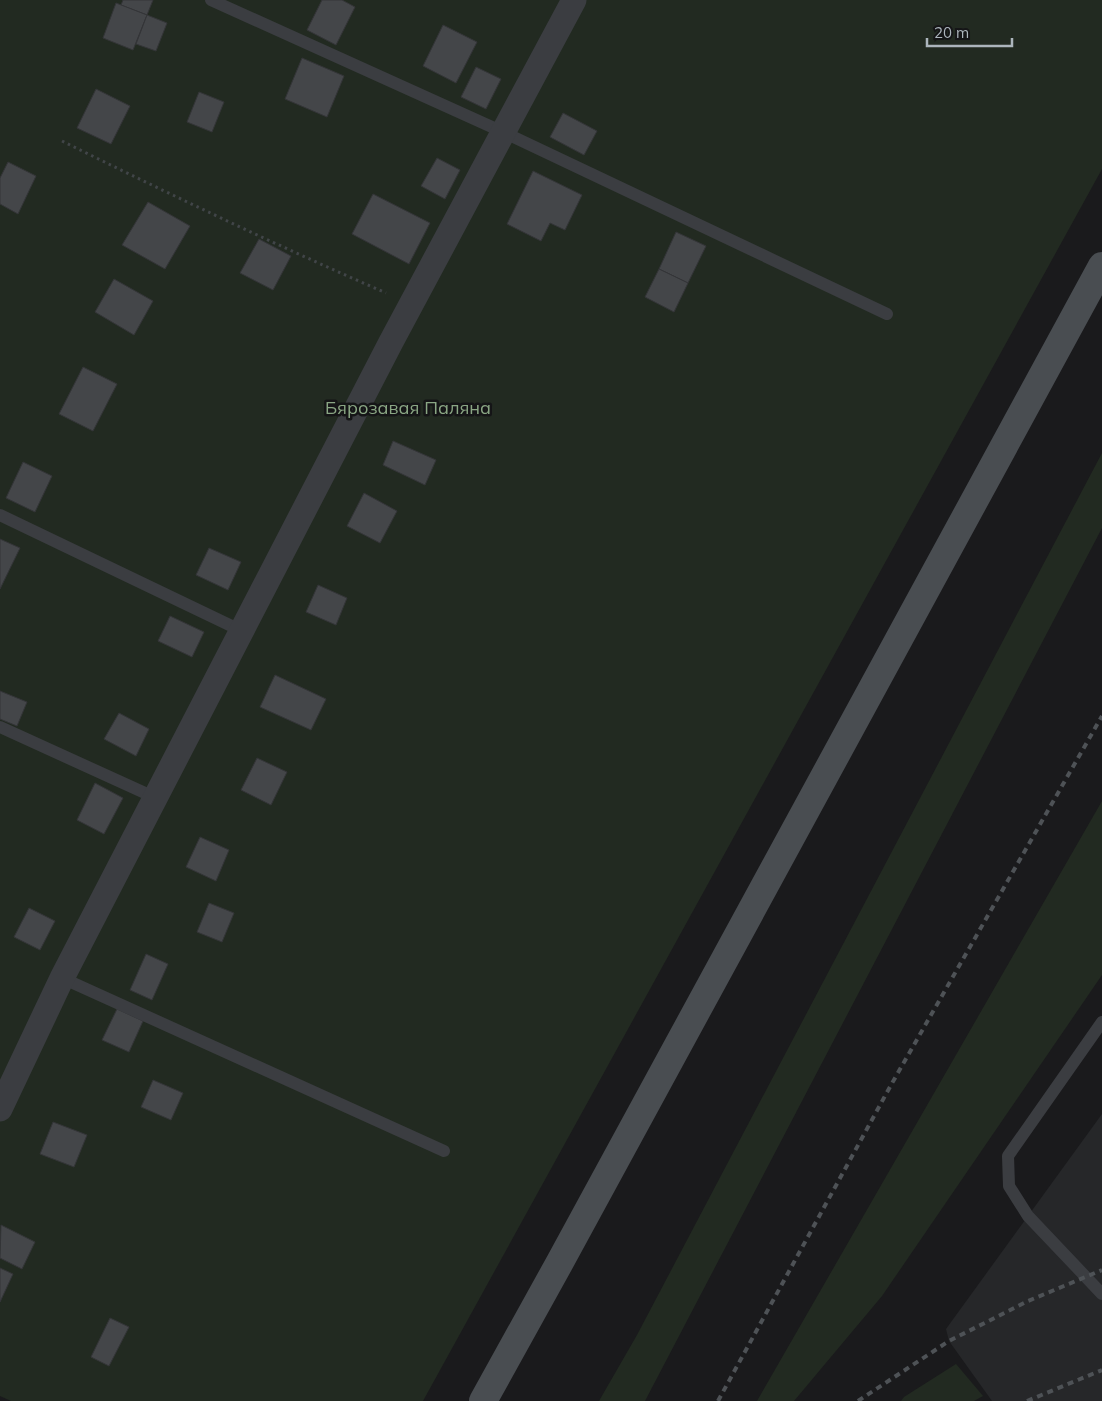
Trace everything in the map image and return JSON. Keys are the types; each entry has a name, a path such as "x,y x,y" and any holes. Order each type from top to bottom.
{"street":[{"path":"0,1109 62,978 412,304 574,0"},
{"path":"483,1401 584,1219 1102,266"}],"lane":[{"path":"211,0 503,132 887,314"},
{"path":"0,515 242,631"},
{"path":"0,727 156,798"},
{"path":"62,978 444,1151"},
{"path":"1102,1022 1008,1156 1009,1186 1028,1216 1102,1294"}],"path":[{"path":"62,141 294,253 412,304"}],"shaded area":[{"path":"1102,1114 1102,1401 992,1401 949,1341 946,1329"}],"green space":[{"name":"Бярозавая Паляна","path":"0,0 1102,0 1102,169 423,1401 11,1401 0,1396"},
{"path":"1102,453 1102,528 645,1401 599,1401 637,1335"},
{"path":"1102,801 1102,975 882,1296 794,1401 757,1401"},
{"path":"956,1364 983,1396 974,1401 901,1401 904,1397"}],"building":[{"path":"123,0 153,0 147,15 121,5"},
{"path":"322,0 342,0 355,7 336,45 307,30"},
{"path":"116,3 147,15 133,50 103,38"},
{"path":"147,15 167,23 156,51 136,44"},
{"path":"443,25 477,42 456,83 423,66"},
{"path":"302,58 344,76 327,117 285,99"},
{"path":"476,67 501,79 486,109 461,97"},
{"path":"96,89 130,106 111,144 77,128"},
{"path":"199,92 224,102 212,132 187,122"},
{"path":"563,113 597,131 584,155 550,137"},
{"path":"437,158 460,170 445,199 421,186"},
{"path":"8,162 36,176 18,214 0,204 0,178"},
{"path":"533,171 582,195 565,230 550,223 541,241 507,224"},
{"path":"373,194 430,223 409,264 352,234"},
{"path":"148,202 190,226 165,269 122,245"},
{"path":"676,232 706,246 688,283 659,269"},
{"path":"259,239 291,256 273,290 240,273"},
{"path":"659,269 688,283 674,312 645,297"},
{"path":"114,279 153,301 134,335 95,312"},
{"path":"83,367 117,384 93,431 59,414"},
{"path":"393,441 436,460 425,485 383,465"},
{"path":"23,462 52,476 35,512 6,498"},
{"path":"364,493 397,511 380,543 347,526"},
{"path":"0,539 20,548 0,589"},
{"path":"209,548 241,562 228,590 196,575"},
{"path":"318,585 347,598 336,625 306,612"},
{"path":"170,616 204,632 192,657 158,641"},
{"path":"275,675 326,699 311,730 260,707"},
{"path":"0,691 27,702 17,726 0,719"},
{"path":"119,713 149,729 136,756 104,739"},
{"path":"257,758 287,772 271,805 241,790"},
{"path":"95,783 123,798 104,834 77,820"},
{"path":"200,837 229,850 216,881 186,867"},
{"path":"209,903 234,913 222,942 197,932"},
{"path":"29,908 55,921 40,950 14,937"},
{"path":"146,954 168,964 152,1000 130,990"},
{"path":"117,1009 143,1021 129,1052 102,1040"},
{"path":"153,1080 183,1093 171,1120 141,1107"},
{"path":"53,1122 87,1135 74,1167 40,1154"},
{"path":"1,1225 35,1242 22,1269 0,1258"},
{"path":"0,1268 13,1274 0,1302"},
{"path":"110,1318 129,1327 109,1366 91,1357"}],"railway":[{"path":"718,1401 891,1085 1102,716"},
{"path":"858,1401 949,1341 1028,1301 1102,1270"},
{"path":"1027,1401 1102,1370"}]}
